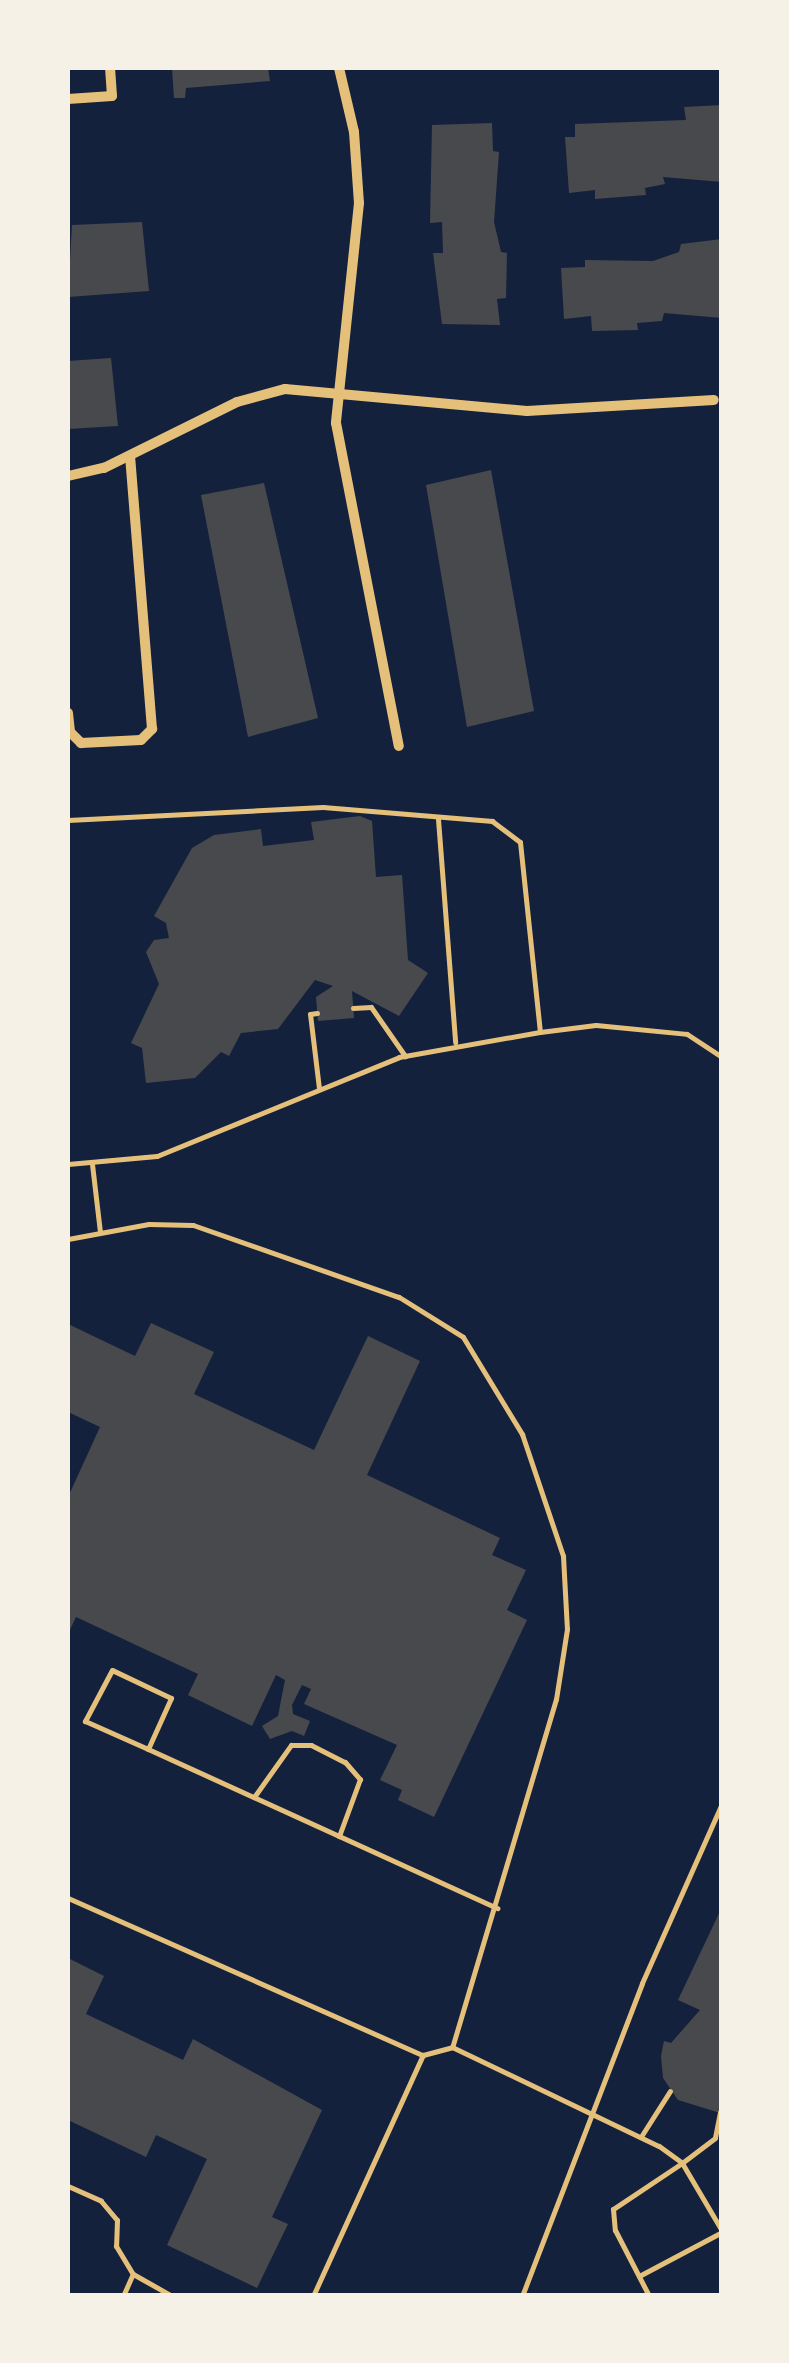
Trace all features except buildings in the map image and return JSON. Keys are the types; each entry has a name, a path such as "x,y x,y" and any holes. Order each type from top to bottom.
{"street":[{"path":"68,99 112,96 110,68"},
{"path":"339,68 354,132 359,204 336,396 352,523 398,746"},
{"path":"68,476 130,456 237,402 285,389 527,411 714,400"},
{"path":"68,714 70,732 80,743 141,740 152,729 130,456"}],"lane":[{"path":"68,820 234,807 381,807 438,819 492,821 520,842 540,1032"},
{"path":"438,819 456,1042"},
{"path":"353,1008 371,1007 405,1056"},
{"path":"318,1013 310,1014 320,1088"},
{"path":"68,1164 157,1156 320,1088 405,1056 456,1042 596,1025 687,1034 722,1056"},
{"path":"92,1164 100,1232"},
{"path":"68,1239 100,1232 193,1225 399,1297 463,1337 522,1434 563,1556 567,1629 556,1699 497,1908 452,2047"},
{"path":"148,1749 171,1698 112,1670 86,1721 497,1908"},
{"path":"254,1797 290,1745 310,1745 345,1762 360,1779 339,1836"},
{"path":"522,2296 594,2117 642,1983 722,1802"},
{"path":"68,1898 424,2055 452,2047 594,2117 642,2136 682,2163 722,2232 639,2276"},
{"path":"313,2296 424,2055"},
{"path":"642,2136 670,2092"},
{"path":"650,2296 615,2230 614,2209 715,2138 720,2112"},
{"path":"68,2186 101,2201 117,2220 116,2246 133,2274 172,2296"},
{"path":"123,2296 133,2274"}]}
